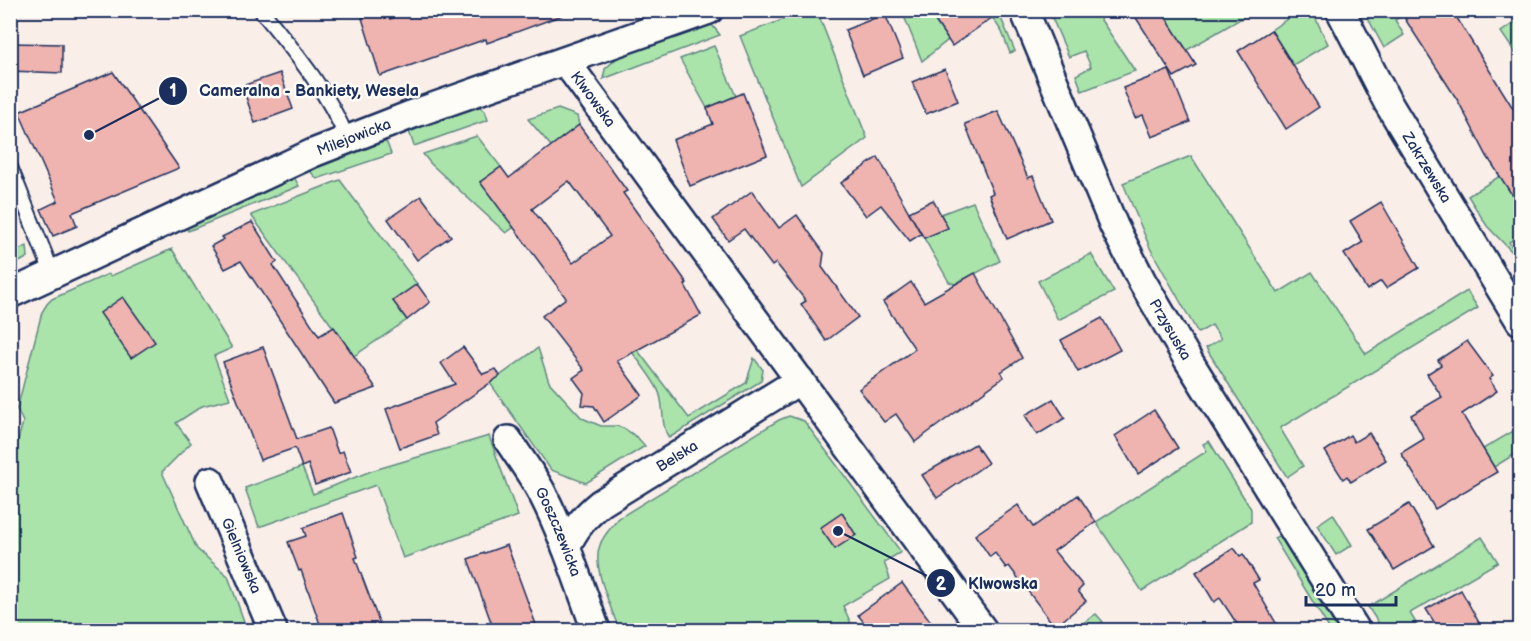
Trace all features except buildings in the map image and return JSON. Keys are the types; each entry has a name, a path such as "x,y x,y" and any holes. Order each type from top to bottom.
{"street":[{"name":"Milejowicka","path":"10,294 347,139 709,10"},
{"name":"Przysuska","path":"1024,10 1114,226 1142,281 1187,358 1356,630"},
{"name":"Zakrzewska","path":"1340,10 1393,111 1521,321"},
{"name":"Klwowska","path":"566,62 983,630"},
{"name":"Belska","path":"566,547 574,530 585,516 601,503 800,381"},
{"name":"Goszczewicka","path":"508,440 540,489 566,547 596,630"},
{"name":"Gielniowska","path":"210,481 273,630"}],"lane":[{"path":"261,10 317,83 333,108 347,139"},
{"path":"10,167 53,275"}],"green space":[{"path":"806,11 817,11 867,138 801,187 740,36"},
{"path":"902,11 928,11 948,40 922,61"},
{"path":"988,11 998,11 1015,51 1010,53 1002,32"},
{"path":"1049,11 1095,11 1135,71 1082,91 1076,75 1091,67 1084,51 1069,57"},
{"path":"1161,11 1254,11 1187,50"},
{"path":"1299,11 1312,11 1328,44 1293,65 1271,30"},
{"path":"1364,11 1409,11 1395,20 1404,35 1384,48"},
{"path":"1520,19 1520,60 1501,32"},
{"path":"712,25 720,35 603,79 605,69 617,58"},
{"path":"714,46 736,96 707,108 680,59"},
{"path":"479,106 485,111 488,120 414,146 409,131"},
{"path":"558,109 577,116 579,125 551,146 528,119"},
{"path":"477,136 501,167 480,182 514,227 506,233 423,154"},
{"path":"382,141 387,143 391,154 317,179 309,170"},
{"path":"1191,156 1278,293 1312,272 1366,354 1467,291 1478,308 1280,428 1303,466 1287,477 1206,348 1221,339 1212,325 1198,333 1150,248 1123,183"},
{"path":"1500,176 1520,205 1520,235 1509,242 1518,258 1487,226 1468,196"},
{"path":"294,177 299,186 188,231 186,226"},
{"path":"340,180 417,284 393,301 407,320 354,356 251,215"},
{"path":"973,202 1000,261 955,284 949,282 924,238 947,228 941,214"},
{"path":"27,246 28,257 11,267 11,253"},
{"path":"172,249 232,348 214,356 230,399 202,406 176,423 191,443 162,472 197,549 228,576 247,630 11,630 11,466 23,422 17,409 42,312 52,299"},
{"path":"1091,254 1114,292 1058,320 1038,281"},
{"path":"620,327 689,418 746,383 754,358 763,370 761,381 669,438 664,426 660,394 648,373 615,330"},
{"path":"538,348 549,382 582,418 601,426 617,426 625,429 645,446 586,483 551,470 490,383"},
{"path":"789,416 804,421 901,552 884,562 890,579 843,606 854,630 619,630 598,564 600,545 608,531 619,518"},
{"path":"1520,427 1520,451 1494,467 1483,449"},
{"path":"489,436 518,516 403,558 376,485 259,527 245,488 302,467 313,494 371,471"},
{"path":"1209,441 1251,509 1251,522 1142,591 1096,522 1207,451 1203,444"},
{"path":"1333,514 1352,545 1336,555 1317,525"},
{"path":"1280,535 1337,627 1330,630 1274,538"},
{"path":"1482,537 1498,562 1410,613 1420,630 1383,630 1368,607"},
{"path":"1096,614 1103,622 1092,630 1073,630"}],"place":[{"name":"Cameralna - Bankiety, Wesela","path":"89,135"},
{"name":"Klwowska","path":"838,531"}]}
